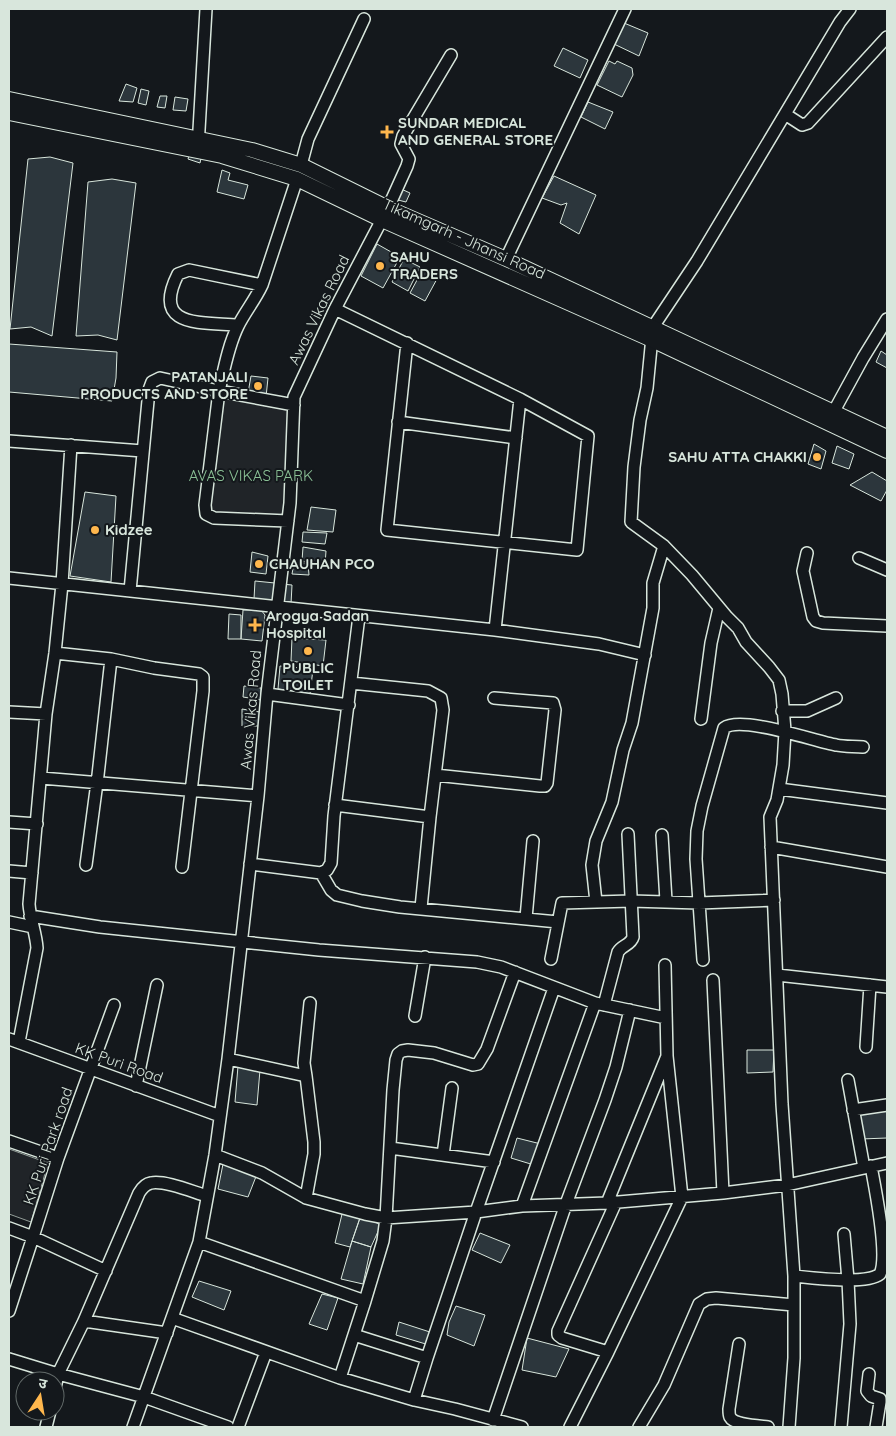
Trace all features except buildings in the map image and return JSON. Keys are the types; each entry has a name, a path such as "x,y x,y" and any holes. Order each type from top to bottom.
{"street":[{"path":"198,145 206,9"},
{"path":"506,259 625,9"},
{"path":"789,1427 794,1358 794,1276 782,1104 770,817 777,800 783,765 785,731 782,694 779,680 746,642 738,628 692,575 664,546 631,522 634,467 640,420 647,388 653,334 840,22 850,9"},
{"path":"301,165 308,139 364,19"},
{"path":"785,114 802,125 808,123 887,37"},
{"name":"Awas Vikas Road","path":"133,1427 199,1242 215,1155 258,796 276,607 290,503 294,397 336,309 385,214 409,159 402,144 403,136 451,55"},
{"path":"15,107 198,145 252,150 301,165 385,214 506,259 653,334 834,411 887,437"},
{"name":"Tikamgarh - Jhansi Road","path":"198,145 297,179 385,214 653,334 887,451"},
{"path":"288,521 214,518 206,514 205,505 219,391 231,345 238,325 254,302 262,285 297,179"},
{"path":"238,325 189,320 177,316 171,310 170,298 178,274 189,270 262,285"},
{"path":"336,309 520,399 588,436 577,550 387,530 407,344"},
{"path":"834,411 887,319"},
{"path":"130,591 149,390 152,382 160,378 294,405"},
{"path":"495,630 520,399"},
{"path":"398,422 516,438"},
{"path":"9,440 143,451"},
{"path":"14,1040 37,948 29,904 46,714 62,584 71,444"},
{"path":"596,902 592,865 596,840 612,802 623,750 632,723 653,608 653,583 664,546"},
{"path":"807,553 803,571 813,617 816,621 823,623 887,626"},
{"path":"859,558 887,570"},
{"path":"9,578 495,630 599,644 645,655"},
{"path":"701,719 711,642 719,608"},
{"path":"250,864 321,873 328,870 331,862 335,805 359,616"},
{"path":"55,653 111,659 154,668 199,674 203,677 203,692 182,867"},
{"path":"86,865 111,659"},
{"path":"351,683 428,692 441,698 443,710 421,908"},
{"path":"267,694 349,706"},
{"path":"435,775 540,786 547,783 555,710 553,703 494,698"},
{"path":"782,711 807,711 836,698"},
{"path":"9,712 46,714"},
{"path":"703,960 696,859 697,831 704,797 724,728 737,725 785,731 830,744 863,747"},
{"path":"41,778 258,796"},
{"path":"779,789 887,803"},
{"path":"335,805 430,816"},
{"path":"9,822 37,824"},
{"path":"522,1206 618,952 632,939 628,834"},
{"path":"662,836 666,901"},
{"path":"526,918 533,841"},
{"path":"771,847 887,867"},
{"path":"9,870 32,873"},
{"path":"321,873 331,890 337,894 390,906 558,922"},
{"path":"551,959 562,903 631,900 699,903 774,900"},
{"path":"9,922 31,921 320,950 477,962 501,967 599,1004 666,1018"},
{"path":"415,1016 425,957"},
{"path":"570,1427 682,1197 667,1056 665,966"},
{"path":"340,1378 382,1241 386,1218 393,1090 398,1054 408,1050 434,1053 473,1065 478,1064 487,1049 515,972"},
{"path":"777,974 887,987"},
{"path":"713,980 723,1194"},
{"path":"136,1086 157,985"},
{"path":"866,1047 870,985"},
{"path":"414,1400 476,1212 554,988"},
{"path":"306,1198 314,1154 304,1063 310,1002"},
{"name":"KK Puri Park road","path":"9,1310 58,1158 114,1004"},
{"path":"493,1420 566,1204 616,1067 630,1010"},
{"name":"KK Puri Road","path":"14,1040 220,1116"},
{"path":"608,1352 562,1338 558,1335 558,1331 611,1202 667,1056"},
{"path":"228,1059 306,1076"},
{"path":"794,1276 848,1280 872,1278 882,1272 884,1230 853,1110 848,1080"},
{"path":"442,1155 452,1088"},
{"path":"853,1110 887,1105"},
{"path":"9,1140 58,1158"},
{"path":"390,1148 494,1162"},
{"path":"215,1155 262,1174 306,1198 355,1212 386,1218 476,1212 522,1206 723,1194 787,1185 887,1163"},
{"path":"59,1371 106,1271 130,1210 144,1186 152,1183 161,1183 207,1196"},
{"path":"9,1228 106,1271"},
{"path":"842,1427 850,1324 844,1234"},
{"path":"199,1242 364,1301"},
{"path":"639,1427 664,1385 699,1304 707,1299 716,1298 794,1305"},
{"path":"172,1318 340,1378 414,1400 522,1427"},
{"path":"84,1321 167,1333"},
{"path":"354,1335 427,1358"},
{"path":"739,1344 729,1416 732,1420 740,1423 768,1427"},
{"path":"238,1427 266,1352"},
{"path":"9,1358 49,1371"},
{"path":"869,1374 867,1391 871,1396 880,1398 876,1427"},
{"path":"65,1376 144,1397 228,1427"}],"green space":[{"name":"AVAS VIKAS PARK","path":"222,395 290,408 286,516 209,516"},
{"path":"9,1149 48,1163 31,1222 9,1214"}],"place":[{"name":"SUNDAR MEDICAL AND GENERAL STORE","path":"387,132"},
{"name":"SAHU TRADERS","path":"380,266"},
{"name":"PATANJALI PRODUCTS AND STORE","path":"258,386"},
{"name":"SAHU ATTA CHAKKI","path":"817,457"},
{"name":"Kidzee","path":"95,530"},
{"name":"CHAUHAN PCO","path":"259,564"},
{"name":"Arogya Sadan Hospital","path":"255,625"},
{"name":"PUBLIC TOILET","path":"308,651"}]}
